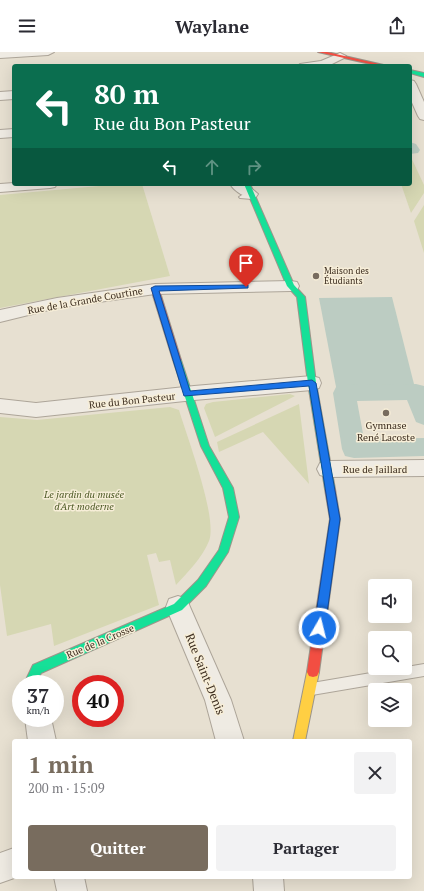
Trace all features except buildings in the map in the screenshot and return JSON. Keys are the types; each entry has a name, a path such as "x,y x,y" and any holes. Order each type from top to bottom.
{"street":[{"path":"0,54 48,52"},
{"path":"320,52 377,64"},
{"path":"323,64 340,56"},
{"path":"412,72 424,75"},
{"path":"412,89 424,116"},
{"path":"0,96 12,94"},
{"path":"0,134 12,133"},
{"path":"0,188 25,186"},
{"path":"246,191 291,286 301,297 312,383 335,519 310,690 299,739"},
{"name":"Rue de la Grande Courtine","path":"0,316 57,303 155,288 291,286"},
{"path":"155,288 187,394 205,446 228,488 234,517 223,552 202,583 178,607"},
{"name":"Rue du Bon Pasteur","path":"0,406 36,410 187,394 312,383"},
{"name":"Rue de Jaillard","path":"327,469 424,468"},
{"name":"Rue de la Crosse","path":"34,675 37,669 178,607"},
{"name":"Rue Saint-Denis","path":"178,607 218,700 229,739"},
{"path":"40,727 42,739"},
{"path":"0,868 12,864"},
{"path":"69,879 72,891"}],"lane":[{"path":"310,690 424,670"}],"green space":[{"path":"412,159 424,185 424,193 411,213 402,186 412,186"},
{"path":"99,186 143,186 170,276 0,308 0,195"},
{"path":"424,205 424,253 414,221"},
{"path":"290,394 295,396 215,437 204,408 206,404 213,402"},
{"path":"299,404 309,484 263,432 219,452 217,442"},
{"name":"Le jardin du musée d'Art moderne","path":"170,407 179,410 206,497 211,530 209,541 199,559 176,585 170,560 159,562 156,553 147,555 159,605 54,646 51,624 7,636 0,585 0,417 37,420"}],"shaded area":[{"path":"392,297 416,392 337,392 319,298"}],"waterway":[{"path":"424,416 416,392 344,393 354,449 424,447"}],"traffic: fast":[{"path":"412,72 424,75"},
{"path":"248,186 291,286 301,297 312,383 330,489"},
{"path":"34,675 37,669 178,607 202,583 223,552 234,517 228,488 205,446 177,360"}],"traffic: slow":[{"path":"299,739 313,672"}],"traffic: jam":[{"path":"320,52 377,64"},
{"path":"155,289 177,360"},
{"path":"313,672 335,519 330,489"}],"place":[{"name":"Maison des Étudiants","path":"316,276"},
{"name":"Gymnase René Lacoste","path":"386,413"}],"route":[{"path":"246,287 155,288 187,394 312,383 335,519 319,628"}]}
